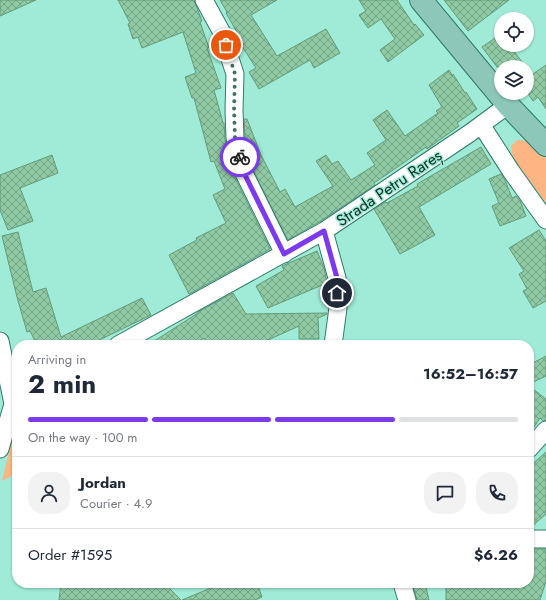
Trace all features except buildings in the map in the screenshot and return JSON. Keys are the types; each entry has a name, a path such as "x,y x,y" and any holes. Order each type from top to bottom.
{"main road":[{"path":"421,0 508,105 546,145"}],"street":[{"path":"204,0 221,31 235,74 235,138 244,173 284,254"},
{"name":"Strada Petru Rareș","path":"127,340 324,231 482,126 508,105"},
{"path":"482,126 511,171 546,220"},
{"path":"324,231 337,278 338,308 334,340"},
{"path":"0,341 12,391"},
{"path":"0,449 12,412"},
{"path":"534,443 546,430"},
{"path":"534,539 546,539"},
{"path":"403,588 406,600"}],"shaded area":[{"path":"517,140 527,141 546,158 546,203 513,159 511,146"},
{"path":"12,440 12,476 2,481"}],"way so far":[{"path":"226,45 235,74 235,138 240,157"}],"route":[{"path":"240,157 244,173 284,254 324,231 337,278 337,293"}]}
